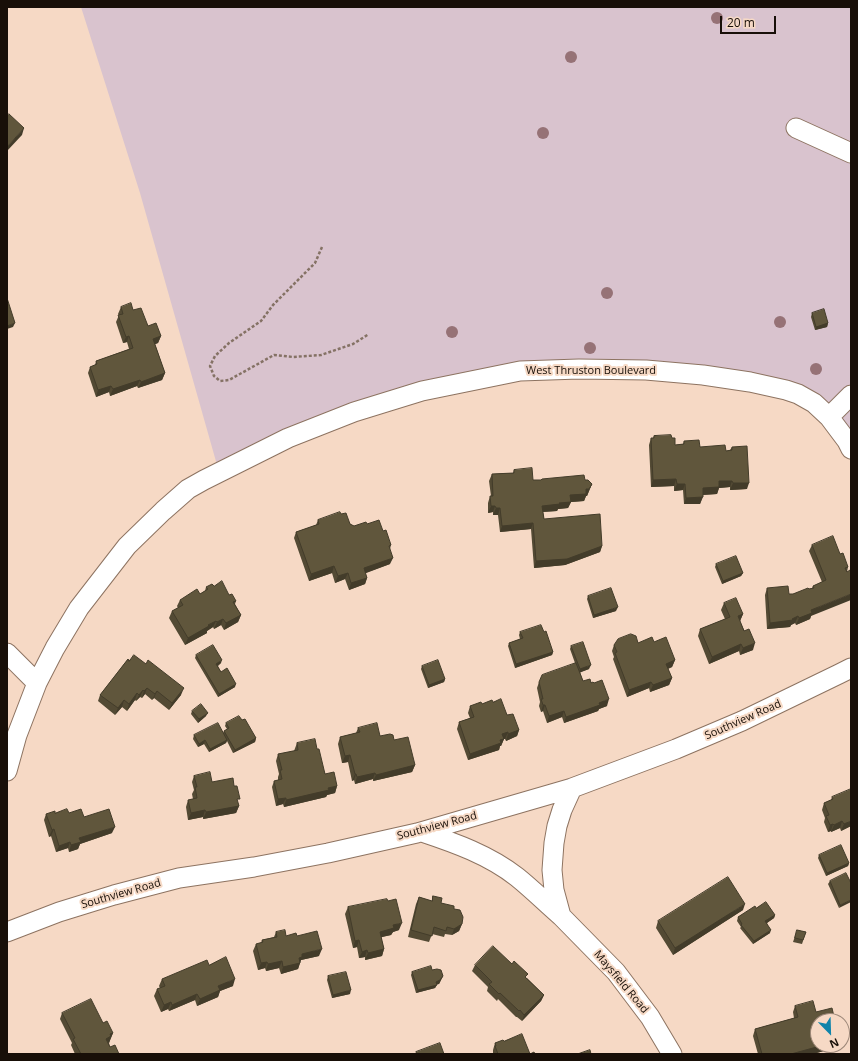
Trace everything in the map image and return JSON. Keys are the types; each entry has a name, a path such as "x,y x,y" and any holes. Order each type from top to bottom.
{"street":[{"path":"796,128 851,154"},
{"name":"West Thruston Boulevard","path":"7,771 17,735 37,683 54,648 79,608 127,546 163,510 188,489 288,438 354,412 422,391 520,371 579,369 654,371 703,375 750,382 798,394 814,403 829,417 847,441 851,449"},
{"path":"829,417 851,395"},
{"path":"7,654 37,683"},
{"name":"Southview Road","path":"7,932 59,912 114,895 179,878 248,868 328,853 422,832 572,788 676,749 742,721 851,668"},
{"name":"Maysfield Road","path":"561,916 554,890 552,870 554,843 562,810 572,788"},
{"name":"Maysfield Road","path":"422,832 454,843 489,859 516,876 561,916 616,972 650,1017 672,1054"}],"path":[{"path":"322,247 315,263 273,305 261,321 229,343 215,356 210,366 214,376 220,381 228,380 274,355 293,357 321,356 353,344 369,334"}],"shaded area":[{"path":"81,7 851,7 851,449 798,394 579,369 422,391 219,472 140,193"}],"building":[{"path":"9,114 24,128 7,147 7,116"},
{"path":"7,298 15,323 7,326"},
{"path":"131,303 133,310 141,308 148,326 156,323 161,336 153,339 165,373 141,382 140,380 113,389 111,386 98,390 90,367 97,364 96,361 133,348 129,336 126,337 118,315 123,314 121,307"},
{"path":"824,309 828,323 816,327 812,313"},
{"path":"671,435 672,438 675,438 675,445 684,444 684,441 699,440 700,447 725,445 726,451 732,450 732,447 747,446 749,483 719,481 719,487 703,488 703,497 686,498 685,484 677,484 676,479 653,480 651,438 654,438 654,436"},
{"path":"532,468 533,480 584,475 585,480 588,480 592,484 589,489 586,489 586,494 570,495 571,502 542,506 544,519 600,514 602,546 567,559 536,561 533,523 502,526 500,508 491,506 490,496 493,496 492,474 514,473 514,470"},
{"path":"340,512 341,514 346,513 350,524 354,526 379,520 383,531 386,530 391,545 389,546 393,558 364,568 367,578 351,583 348,573 338,576 334,566 311,574 296,532 319,524 318,520"},
{"path":"833,536 840,554 843,553 848,567 845,568 847,572 850,570 851,573 851,594 811,610 812,613 799,618 798,616 792,619 793,620 770,623 767,588 788,586 789,594 793,594 808,588 814,588 813,586 826,580 812,545"},
{"path":"736,556 743,573 723,581 716,564"},
{"path":"222,581 229,595 232,594 236,601 233,602 241,615 226,623 223,619 217,622 216,621 188,638 172,611 183,605 180,600 197,589 200,594 208,589 206,587 212,584 214,586"},
{"path":"611,588 618,607 594,615 588,596"},
{"path":"736,598 743,614 738,616 744,631 749,629 755,643 743,648 741,644 712,657 700,629 730,617 724,603"},
{"path":"541,625 544,632 546,631 553,652 516,664 509,643 523,638 520,632"},
{"path":"631,634 636,636 638,643 652,637 654,642 666,637 675,660 666,664 672,678 653,685 651,682 629,690 615,653 617,652 614,645 618,639"},
{"path":"583,642 591,665 580,669 571,646"},
{"path":"213,645 222,660 216,664 221,672 227,668 236,684 219,694 196,655"},
{"path":"134,655 146,664 148,660 184,688 172,703 157,691 155,694 147,688 139,695 137,693 129,704 124,700 118,708 100,695 128,659 129,661"},
{"path":"438,660 445,679 429,685 422,666"},
{"path":"576,663 583,681 590,679 591,683 594,683 602,680 609,699 599,703 600,705 566,717 564,711 549,716 541,699 543,699 539,682 542,675"},
{"path":"501,699 507,715 513,714 519,730 508,734 508,732 502,734 504,739 500,740 501,743 470,754 459,722 474,717 470,706 481,702 482,704 492,700 493,702"},
{"path":"201,704 208,713 199,719 192,711"},
{"path":"239,716 242,720 245,719 256,738 235,750 224,731 229,728 226,723"},
{"path":"218,723 227,740 210,749 205,740 199,744 194,735"},
{"path":"377,723 380,736 390,734 393,735 394,740 408,737 415,765 376,775 375,773 357,777 350,755 345,756 340,737 360,732 358,728"},
{"path":"315,739 325,774 334,772 337,786 328,788 329,790 286,800 286,798 278,799 274,781 282,779 280,770 282,770 278,754 298,750 297,743"},
{"path":"210,772 212,782 233,778 234,786 237,786 240,799 237,799 239,806 191,813 188,800 197,798 195,787 197,787 194,776"},
{"path":"851,789 851,821 844,824 842,821 834,825 830,825 826,816 829,815 824,803 833,799 832,797"},
{"path":"67,809 69,813 81,809 84,817 109,809 115,827 79,838 81,842 71,845 70,842 59,846 54,829 52,830 46,814"},
{"path":"841,845 849,863 827,873 819,855"},
{"path":"846,873 851,883 851,900 840,905 830,881"},
{"path":"728,877 745,904 675,948 658,921"},
{"path":"433,896 442,898 441,903 454,906 454,909 460,910 463,917 462,924 454,929 447,927 446,931 434,927 432,936 411,930 419,897 432,901"},
{"path":"387,899 388,901 396,899 402,923 393,925 394,928 380,932 384,949 368,953 367,950 362,952 359,940 355,941 348,907"},
{"path":"766,902 775,915 765,921 771,930 754,941 741,925 742,924 738,917 755,906 756,908"},
{"path":"285,930 286,936 296,933 297,936 317,931 322,949 302,954 302,957 299,958 300,963 283,967 282,961 268,964 267,962 261,963 256,944 263,942 262,940 277,937 276,932"},
{"path":"797,930 806,932 803,940 795,938"},
{"path":"493,946 512,964 514,961 528,974 525,977 544,995 524,1015 489,984 492,982 475,965"},
{"path":"226,957 235,979 218,986 220,990 200,999 197,994 172,1005 171,1002 164,1005 157,989 165,986 162,979 207,960 209,965"},
{"path":"431,966 432,970 441,970 443,976 436,982 437,985 418,990 412,972"},
{"path":"346,972 351,990 333,995 328,976"},
{"path":"91,999 103,1023 107,1021 113,1033 106,1039 110,1047 115,1045 119,1054 81,1054 73,1039 75,1038 62,1013"},
{"path":"813,1001 816,1012 832,1008 833,1013 810,1013 810,1049 791,1054 762,1054 755,1029 798,1017 795,1006"},
{"path":"522,1034 530,1054 498,1054 495,1043"},
{"path":"440,1043 444,1054 417,1054 416,1052"},
{"path":"590,1050 591,1054 578,1054"}]}
